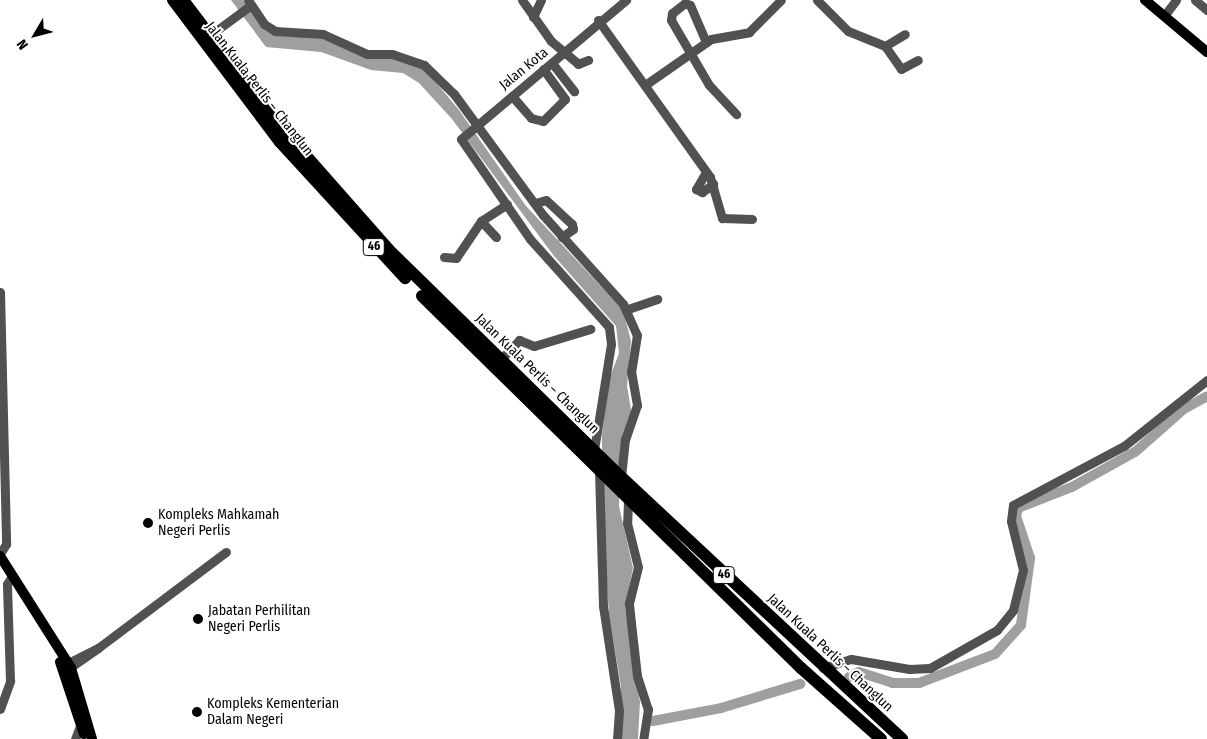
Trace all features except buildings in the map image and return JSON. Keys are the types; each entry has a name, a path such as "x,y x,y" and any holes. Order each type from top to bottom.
{"highway":[{"path":"169,0 190,24"},
{"name":"Jalan Kuala Perlis – Changlun","path":"173,0 269,128 342,213 599,471 812,679 879,739"},
{"name":"Jalan Kuala Perlis – Changlun","path":"183,0 209,36 359,219 620,477 833,677 902,739"},
{"path":"833,677 911,739"}],"main road":[{"path":"1145,0 1207,52"},
{"path":"0,555 54,640 66,667 81,722 89,739"},
{"path":"35,612 66,667 78,684 89,739"}],"street":[{"path":"522,0 533,17 564,53 578,64 588,60"},
{"path":"533,17 541,0"},
{"name":"Jalan Kota","path":"507,204 461,139 564,53 598,20 626,0"},
{"path":"645,84 706,42 749,32 781,0"},
{"path":"817,0 848,31 884,46 902,69 918,60"},
{"path":"1164,16 1176,0"},
{"path":"1195,0 1207,10"},
{"path":"706,42 697,16 685,3 670,16 713,91 736,114"},
{"path":"209,36 249,4 275,31 323,34 368,54 417,60 477,127 562,237 628,310 637,335 630,371 637,405 625,439 620,477"},
{"path":"598,20 706,172 713,184 722,218 752,219"},
{"path":"884,46 905,34"},
{"path":"552,63 574,91"},
{"path":"512,96 531,118 543,121 565,100 543,69"},
{"path":"706,172 696,189 702,192 713,184"},
{"path":"535,203 546,200 572,224 573,229 562,237"},
{"path":"444,257 453,259 460,255 481,222 507,204 539,250 609,327 611,344 596,452"},
{"path":"481,222 496,237"},
{"path":"0,292 6,544 0,555"},
{"path":"628,310 656,299"},
{"path":"500,360 519,340 534,346 590,329"},
{"path":"833,677 850,659 909,669 930,668 991,635 1008,620 1022,578 1022,555 1011,521 1013,505 1124,446 1207,380"},
{"path":"599,471 603,606 619,711 617,739"},
{"path":"628,499 627,523 638,567 630,612 636,666 648,709 643,739"},
{"path":"66,667 98,648 226,552"},
{"path":"0,709 10,681 7,584 12,576"},
{"path":"54,640 70,656 83,658"},
{"path":"78,684 78,670 83,658"},
{"path":"75,739 81,722"}],"shaded area":[{"path":"231,0 243,0 271,33 325,39 371,57 405,59 423,67 459,110 526,206 623,310 631,341 627,386 632,415 620,458 619,506 633,568 625,607 640,702 638,739 621,739 621,687 609,614 602,519 602,434 609,380 619,353 616,326 554,256 452,119 419,83 403,73 371,70 321,52 266,47"}],"waterway":[{"path":"849,677 859,672 892,683 919,683 995,654 1021,625 1030,558 1016,516 1018,508 1072,487 1135,452 1184,409 1207,396"},
{"path":"653,721 721,708 800,684"}],"place":[{"name":"Kompleks Mahkamah Negeri Perlis","path":"148,523"},
{"name":"Jabatan Perhilitan Negeri Perlis","path":"198,619"},
{"name":"Kompleks Kementerian Dalam Negeri","path":"197,712"}]}
